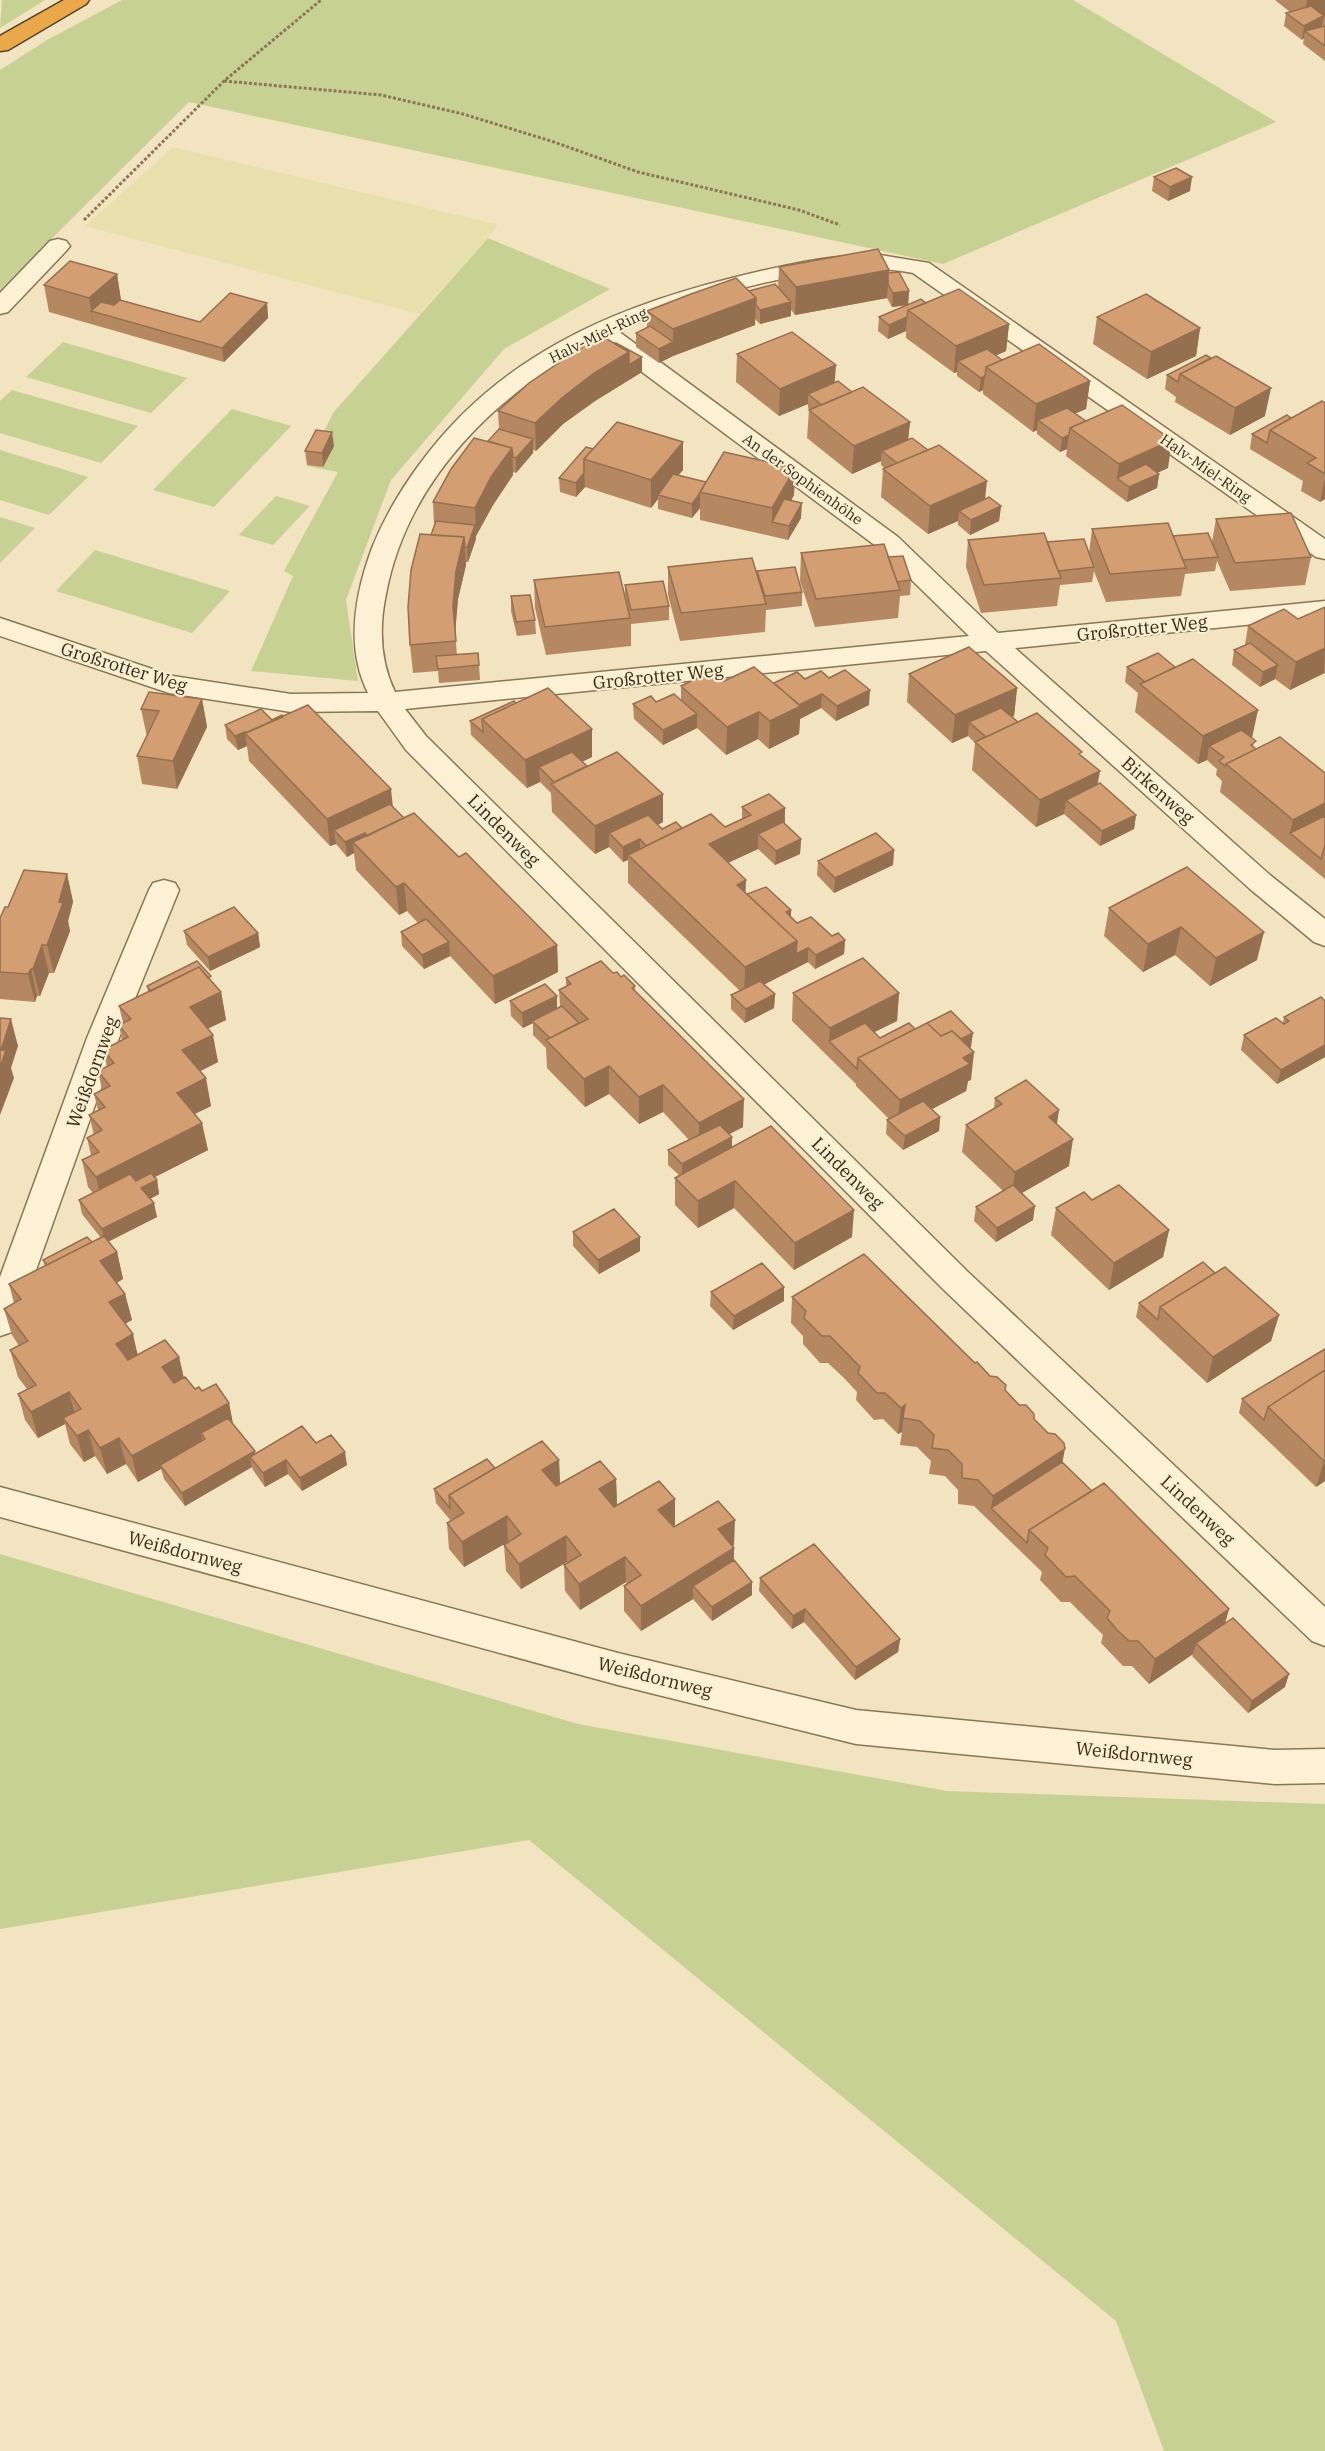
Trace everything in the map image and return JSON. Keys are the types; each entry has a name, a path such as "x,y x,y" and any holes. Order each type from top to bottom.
{"highway":[{"path":"0,45 79,0"}],"street":[{"path":"0,307 58,246"},
{"name":"Halv-Miel-Ring","path":"386,702 369,657 369,608 384,551 410,495 442,450 488,403 538,364 601,330 655,307 726,286 790,271 850,262 904,263 921,268 1325,551"},
{"name":"An der Sophienhöhe","path":"601,330 889,543 993,643"},
{"name":"Großrotter Weg","path":"0,627 169,684 291,703 386,702 1325,609"},
{"name":"Birkenweg","path":"993,643 1260,882 1325,935"},
{"name":"Lindenweg","path":"386,702 416,742 947,1273 1325,1630"},
{"name":"Weißdornweg","path":"0,1323 103,1038 164,890"},
{"name":"Weißdornweg","path":"0,1502 618,1669 856,1727 1275,1767 1325,1766"}],"path":[{"path":"58,246 224,81 321,0"},
{"path":"224,81 381,95 463,114 551,141 638,172 799,210 879,240 904,256 904,263"}],"shaded area":[{"path":"173,147 499,225 419,314 85,226"}],"green space":[{"path":"2,0 45,0 0,28"},
{"path":"122,0 1073,0 1276,122 943,264 189,102 0,290 0,70 47,40"},
{"path":"488,238 610,289 504,349 391,480 346,600 358,681 251,671 293,576 284,571 338,472 307,466 333,413"},
{"path":"63,342 187,378 151,413 26,377"},
{"path":"12,390 138,426 101,463 0,433 0,401"},
{"path":"232,409 291,426 214,507 153,490"},
{"path":"0,450 88,477 49,515 0,500"},
{"path":"276,496 310,506 273,545 239,535"},
{"path":"0,517 35,528 0,563"},
{"path":"95,550 230,591 192,633 56,591"},
{"path":"0,1554 578,1724 947,1791 1325,1804 1325,2451 1164,2451 1116,2321 529,1840 0,1929"}],"building":[{"path":"1311,6 1324,16 1304,26 1286,13"},
{"path":"1325,26 1325,46 1305,31"},
{"path":"1176,168 1192,177 1170,187 1154,177"},
{"path":"878,249 889,270 796,287 779,267"},
{"path":"70,261 117,274 89,298 44,285"},
{"path":"899,272 909,291 893,293 888,284 888,273"},
{"path":"736,278 756,298 673,329 647,311 691,294"},
{"path":"775,284 791,302 760,310 756,305 756,298 749,291"},
{"path":"959,289 1009,324 956,346 908,310"},
{"path":"230,293 267,303 222,348 91,311 101,302 114,305 120,300 200,322"},
{"path":"1146,294 1200,328 1151,352 1097,317"},
{"path":"921,299 926,303 908,310 907,317 889,325 879,317"},
{"path":"650,326 673,342 659,349 636,333"},
{"path":"792,332 836,365 780,389 737,354"},
{"path":"600,335 629,352 594,373 535,423 498,411 529,383"},
{"path":"615,343 642,357 629,365 629,352"},
{"path":"1039,344 1090,381 1036,404 986,367"},
{"path":"987,349 1002,360 986,367 985,376 981,378 958,361"},
{"path":"1206,355 1211,358 1180,374 1178,382 1167,375"},
{"path":"1216,356 1271,388 1235,408 1180,374"},
{"path":"838,381 852,392 822,405 808,394"},
{"path":"863,387 910,422 854,446 809,410"},
{"path":"1322,401 1325,403 1325,474 1307,463 1316,458 1270,430"},
{"path":"1122,405 1172,440 1119,464 1070,428"},
{"path":"1067,408 1086,421 1070,428 1069,435 1062,438 1038,420"},
{"path":"1287,415 1291,418 1270,430 1267,443 1252,434"},
{"path":"617,422 683,442 651,480 584,459"},
{"path":"499,429 533,439 516,458 513,457 512,448 488,441"},
{"path":"316,430 332,432 322,453 305,451"},
{"path":"474,438 512,448 491,477 475,508 433,502 451,469"},
{"path":"912,438 928,450 897,463 882,451"},
{"path":"939,445 987,481 930,506 883,469"},
{"path":"586,447 593,449 584,459 584,473 576,483 559,478"},
{"path":"724,452 795,468 772,508 700,492"},
{"path":"1146,464 1159,474 1129,487 1117,478"},
{"path":"673,474 706,482 692,504 658,495"},
{"path":"989,497 1001,506 971,520 959,511"},
{"path":"784,499 802,503 789,526 772,522"},
{"path":"1291,513 1311,557 1235,563 1216,519"},
{"path":"436,521 475,525 467,548 464,537 431,535"},
{"path":"1168,523 1186,568 1110,574 1092,529"},
{"path":"1044,533 1061,578 984,585 968,540"},
{"path":"1208,533 1218,557 1183,560 1173,536"},
{"path":"420,534 464,537 456,571 453,606 456,641 410,645 408,607 411,570"},
{"path":"1084,539 1094,567 1058,571 1047,542"},
{"path":"884,544 900,590 816,599 801,553"},
{"path":"903,556 911,580 897,582 888,557"},
{"path":"752,558 766,604 681,613 668,567"},
{"path":"795,567 802,592 765,596 757,571"},
{"path":"619,572 630,618 545,627 534,580"},
{"path":"663,581 669,606 631,610 625,585"},
{"path":"530,595 535,620 516,622 511,596"},
{"path":"1325,607 1325,648 1296,662 1248,626 1284,609 1298,619"},
{"path":"1250,643 1278,665 1263,672 1234,650"},
{"path":"969,647 1017,688 955,715 909,674"},
{"path":"478,653 479,665 438,669 436,656"},
{"path":"1158,653 1175,667 1145,682 1127,667"},
{"path":"1193,659 1258,710 1203,736 1140,684"},
{"path":"754,667 801,706 770,721 759,712 727,727 681,686 712,671 724,681"},
{"path":"845,670 870,690 837,706 822,694 799,705 774,683 797,672 805,679 821,671 829,678"},
{"path":"548,688 592,729 525,760 482,719"},
{"path":"149,692 202,699 173,761 137,756 159,711 141,709"},
{"path":"674,694 697,714 663,730 633,704 651,696 656,702"},
{"path":"514,701 516,703 482,719 483,732 470,721"},
{"path":"308,705 391,789 327,819 245,733"},
{"path":"1001,708 1018,722 986,737 969,722"},
{"path":"261,709 272,720 282,715 283,717 235,736 225,725"},
{"path":"1037,713 1100,771 1040,800 975,742"},
{"path":"1241,730 1256,741 1251,745 1256,749 1225,766 1219,761 1224,757 1209,746"},
{"path":"1280,737 1325,773 1325,803 1293,820 1226,764"},
{"path":"572,752 587,766 554,782 539,767"},
{"path":"617,752 663,794 595,826 551,784"},
{"path":"1100,783 1136,815 1102,831 1066,800"},
{"path":"769,794 785,808 709,844 746,880 737,885 797,941 745,967 628,855 711,814 725,827 751,815 742,807"},
{"path":"390,804 404,818 367,836 365,833 345,842 334,830"},
{"path":"414,813 459,857 466,853 557,945 493,976 404,883 396,887 353,842"},
{"path":"648,815 662,829 676,822 682,828 646,846 640,839 623,847 609,833"},
{"path":"1325,816 1325,845 1321,859 1290,833"},
{"path":"783,822 801,839 776,851 758,834"},
{"path":"876,833 894,850 835,878 818,861"},
{"path":"1187,867 1264,932 1216,958 1181,927 1148,944 1109,908"},
{"path":"24,870 67,874 59,902 63,903 47,945 42,945 33,969 28,974 0,972 0,918 5,907 8,907"},
{"path":"766,887 791,910 786,912 797,923 811,917 832,936 838,933 845,940 816,955 808,948 796,954 797,941 747,894"},
{"path":"234,907 258,933 208,957 184,931"},
{"path":"426,919 449,942 422,955 401,932"},
{"path":"863,958 899,993 830,1028 793,993"},
{"path":"197,961 211,976 208,978 199,967 151,991 147,986"},
{"path":"601,961 613,973 617,972 621,977 624,975 635,986 632,988 744,1099 699,1123 663,1085 639,1097 609,1066 584,1079 546,1040 588,1019 559,990 571,984 566,978"},
{"path":"199,967 221,992 190,1007 213,1035 182,1050 206,1078 177,1093 202,1123 96,1177 82,1160 99,1152 87,1138 102,1130 89,1115 105,1107 94,1094 110,1086 98,1071 114,1063 103,1050 128,1037 119,1025 131,1019 119,1006"},
{"path":"760,981 775,994 746,1009 731,995"},
{"path":"545,984 557,996 522,1013 510,1001"},
{"path":"1321,997 1325,1001 1325,1045 1281,1070 1244,1035 1276,1018 1284,1024 1289,1021 1284,1017"},
{"path":"562,1006 579,1023 550,1038 532,1021"},
{"path":"951,1011 973,1033 961,1039 952,1031 941,1036 927,1023"},
{"path":"0,1018 11,1019 1,1050 6,1050 0,1068"},
{"path":"865,1023 880,1038 909,1023 915,1029 858,1058 857,1069 829,1041"},
{"path":"927,1023 941,1036 952,1031 974,1052 963,1058 970,1064 900,1100 858,1058"},
{"path":"1026,1080 1059,1110 1049,1117 1073,1139 1015,1172 966,1125 1002,1104 995,1098"},
{"path":"923,1101 940,1117 905,1136 887,1120"},
{"path":"720,1125 732,1137 682,1164 668,1150"},
{"path":"771,1126 854,1210 795,1243 735,1181 698,1201 675,1178"},
{"path":"151,1173 157,1180 141,1188 154,1203 102,1229 79,1200 130,1174 136,1181"},
{"path":"1013,1185 1035,1206 997,1228 976,1207"},
{"path":"1119,1185 1169,1230 1114,1263 1056,1208 1084,1192 1092,1200"},
{"path":"614,1209 640,1237 598,1260 573,1232"},
{"path":"104,1236 117,1252 100,1261 125,1294 109,1302 133,1334 116,1344 128,1360 165,1340 179,1357 162,1367 174,1383 185,1377 195,1389 199,1387 202,1391 216,1384 229,1403 132,1456 119,1438 100,1448 88,1430 77,1436 63,1418 81,1409 69,1392 31,1412 18,1394 36,1385 10,1350 28,1341 4,1309 21,1299 9,1284"},
{"path":"87,1237 92,1242 47,1265 43,1260"},
{"path":"864,1254 975,1363 977,1362 990,1376 997,1377 1006,1385 1005,1390 1019,1405 1026,1405 1034,1414 1034,1419 1048,1433 1055,1434 1064,1443 1065,1449 993,1496 978,1480 962,1478 962,1464 948,1450 932,1448 934,1435 920,1421 903,1418 905,1405 901,1408 885,1393 877,1393 858,1373 860,1367 830,1336 822,1336 804,1318 806,1311 792,1297"},
{"path":"1203,1262 1215,1273 1160,1307 1158,1320 1139,1303"},
{"path":"762,1263 784,1287 734,1316 711,1292"},
{"path":"1225,1267 1279,1315 1213,1357 1160,1307"},
{"path":"1325,1349 1325,1370 1268,1407 1264,1420 1242,1399"},
{"path":"1325,1370 1325,1460 1324,1461 1268,1407"},
{"path":"228,1418 255,1451 182,1493 160,1465 205,1439 201,1433"},
{"path":"302,1426 316,1443 331,1435 345,1452 300,1478 286,1460 263,1473 250,1457"},
{"path":"542,1441 559,1460 542,1470 556,1486 600,1461 616,1479 599,1489 614,1507 659,1481 675,1499 658,1510 674,1527 718,1501 735,1520 718,1529 734,1548 641,1606 624,1586 641,1575 625,1557 579,1584 564,1565 581,1555 566,1536 519,1564 504,1545 521,1534 507,1516 462,1542 447,1523 464,1513 449,1495"},
{"path":"487,1459 495,1468 449,1495 450,1508 434,1489"},
{"path":"1062,1462 1092,1491 1029,1530 1027,1543 991,1508"},
{"path":"1104,1483 1229,1609 1155,1659 1138,1641 1129,1641 1117,1630 1107,1618 1110,1611 1075,1576 1066,1577 1045,1555 1048,1548 1029,1530"},
{"path":"814,1544 900,1639 856,1667 805,1609 793,1616 760,1578"},
{"path":"734,1560 752,1582 712,1607 693,1586"},
{"path":"1233,1618 1289,1674 1252,1701 1196,1643"}]}
